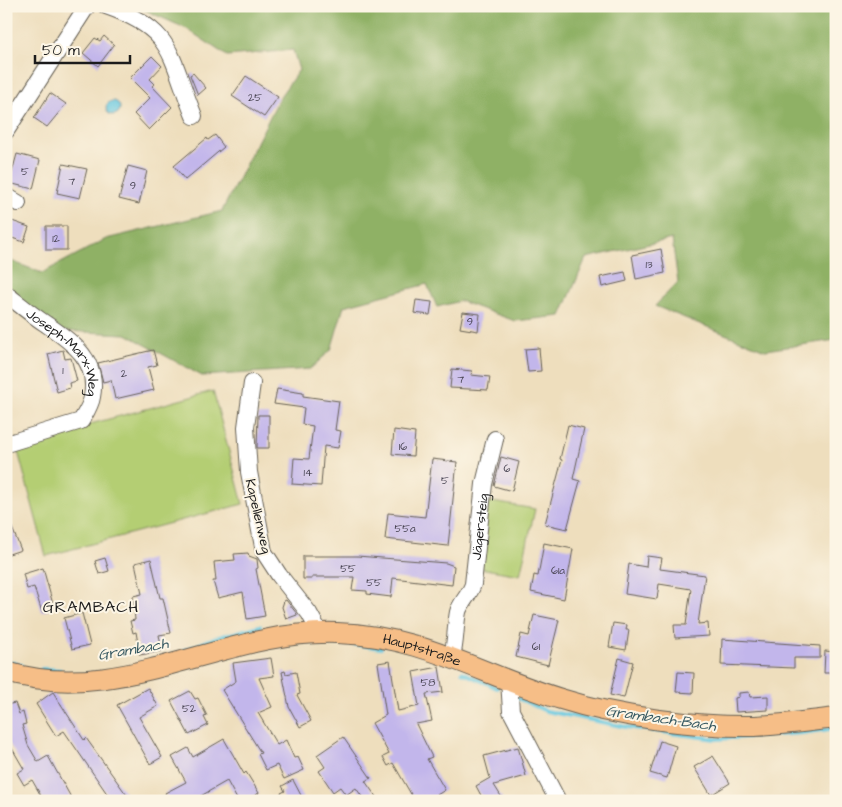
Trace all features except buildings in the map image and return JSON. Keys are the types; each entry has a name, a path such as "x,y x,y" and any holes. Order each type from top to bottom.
{"main road":[{"name":"Hauptstraße","path":"6,672 46,680 101,680 149,671 257,642 320,633 387,638 418,645 581,705 697,723 754,726 836,718"}],"street":[{"path":"6,131 87,6"},
{"path":"106,6 131,15 152,28 162,38 170,52 194,116"},
{"name":"Joseph-Marx-Weg","path":"6,294 46,324 64,334 85,358 90,367 93,380 92,398 81,421 6,444"},
{"name":"Kapellenweg","path":"252,383 246,427 249,472 264,552 278,575 309,613 320,633"},
{"name":"Jägersteig","path":"452,656 457,631 458,611 470,593 473,584 484,484 496,439"},
{"path":"509,680 510,711 558,801"}],"green space":[{"path":"136,6 836,6 836,340 765,350 655,306 678,282 672,239 586,258 561,316 515,321 460,301 437,307 427,284 344,306 331,350 310,369 202,376 126,334 42,330 6,303 6,259 42,273 106,239 222,211 281,95 299,70 293,50 227,56 187,29"},
{"path":"213,391 243,504 46,556 16,444"},
{"path":"486,501 535,509 520,575 479,568"}],"water":[{"path":"110,101 116,101 120,108 116,115 110,115 106,111 106,105"}],"waterway":[{"name":"Grambach","path":"185,650 212,639 260,626"},
{"name":"Grambach-Bach","path":"353,644 381,648"},
{"name":"Grambach","path":"6,661 21,665"},
{"name":"Grambach","path":"42,669 60,670"},
{"name":"Grambach-Bach","path":"462,672 497,688"},
{"name":"Grambach-Bach","path":"517,698 546,711 626,727 716,739 801,733 836,728"}],"district":[{"name":"GRAMBACH","path":"91,606"}]}
